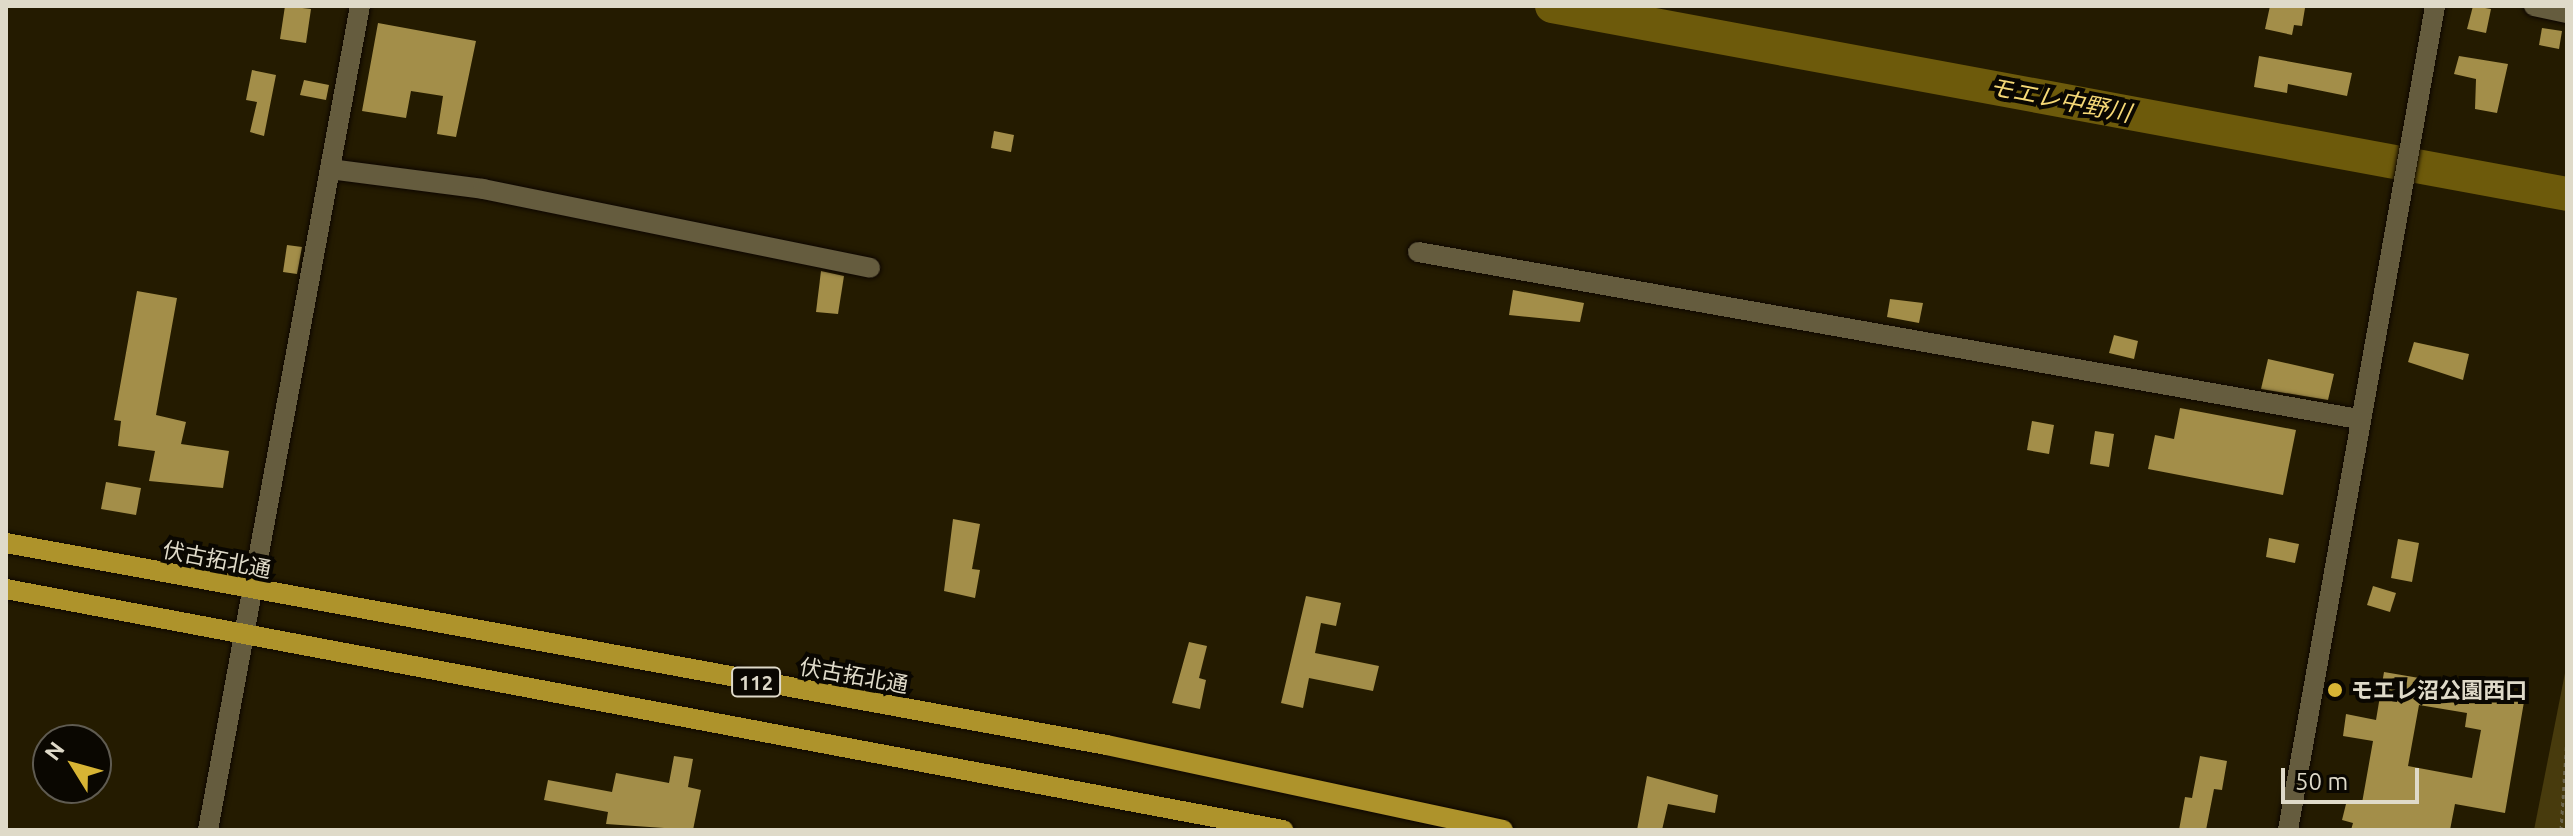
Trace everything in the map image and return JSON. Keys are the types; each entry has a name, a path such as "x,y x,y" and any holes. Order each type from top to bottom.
{"main road":[{"name":"伏古拓北通","path":"6,543 254,591 1107,745 1503,830"},
{"name":"112","path":"6,589 1283,830"}],"street":[{"path":"208,830 360,6"},
{"path":"2288,830 2358,419 2435,6"},
{"path":"2534,6 2567,13"},
{"path":"330,169 483,189 870,268"},
{"path":"1418,252 2358,419"}],"path":[{"path":"2561,830 2567,737"}],"shaded area":[{"path":"2567,663 2567,830 2534,830"}],"building":[{"path":"285,6 311,9 306,43 280,39"},
{"path":"2270,6 2305,8 2302,26 2294,25 2292,35 2265,29"},
{"path":"2473,6 2491,9 2486,33 2467,29"},
{"path":"378,23 476,41 456,137 437,134 443,96 411,91 406,118 362,111"},
{"path":"2542,28 2562,31 2559,49 2539,45"},
{"path":"2259,56 2352,73 2347,96 2288,84 2287,93 2254,87"},
{"path":"2459,56 2508,64 2497,113 2475,109 2476,79 2454,74"},
{"path":"252,70 276,75 264,136 250,132 257,102 246,100"},
{"path":"304,80 329,85 326,100 300,95"},
{"path":"994,131 1014,135 1011,152 991,148"},
{"path":"287,245 302,247 297,274 283,272"},
{"path":"821,271 844,276 838,314 816,312"},
{"path":"1513,290 1584,303 1580,322 1509,315"},
{"path":"137,291 177,298 156,415 186,422 181,444 229,451 223,488 149,481 155,451 118,446 121,421 114,420"},
{"path":"1890,299 1923,303 1919,323 1887,317"},
{"path":"2114,335 2138,341 2134,359 2109,353"},
{"path":"2414,342 2469,354 2463,380 2408,362"},
{"path":"2268,359 2334,374 2328,400 2261,389"},
{"path":"2180,408 2296,430 2283,495 2148,469 2155,435 2174,439"},
{"path":"2032,421 2054,425 2049,454 2027,450"},
{"path":"2095,431 2114,434 2109,467 2090,464"},
{"path":"106,482 141,488 136,515 101,509"},
{"path":"953,519 980,524 972,569 980,570 975,598 944,591"},
{"path":"2269,538 2299,544 2295,563 2266,557"},
{"path":"2398,539 2419,543 2412,582 2391,578"},
{"path":"2373,586 2396,593 2390,612 2367,605"},
{"path":"1306,596 1341,603 1336,626 1321,623 1315,653 1379,666 1373,691 1309,678 1303,708 1281,703"},
{"path":"1189,642 1207,646 1199,678 1206,680 1200,709 1172,703"},
{"path":"2384,672 2525,696 2505,813 2455,804 2450,830 2351,830 2353,823 2342,820 2347,800 2362,803 2373,741 2343,736 2346,714 2376,720","holes":["2419,705 2467,713 2465,727 2481,730 2472,778 2408,766"]},
{"path":"674,756 693,759 688,787 701,790 693,830 606,824 608,812 544,800 548,780 612,792 616,773 669,783"},
{"path":"2200,756 2227,761 2222,790 2214,789 2206,830 2179,830 2185,797 2192,798"},
{"path":"1647,776 1718,795 1715,813 1668,804 1662,830 1637,830"}],"waterway":[{"name":"モエレ中野川","path":"1552,6 2567,194"}],"place":[{"name":"モエレ沼公園西口","path":"2335,690"}]}
